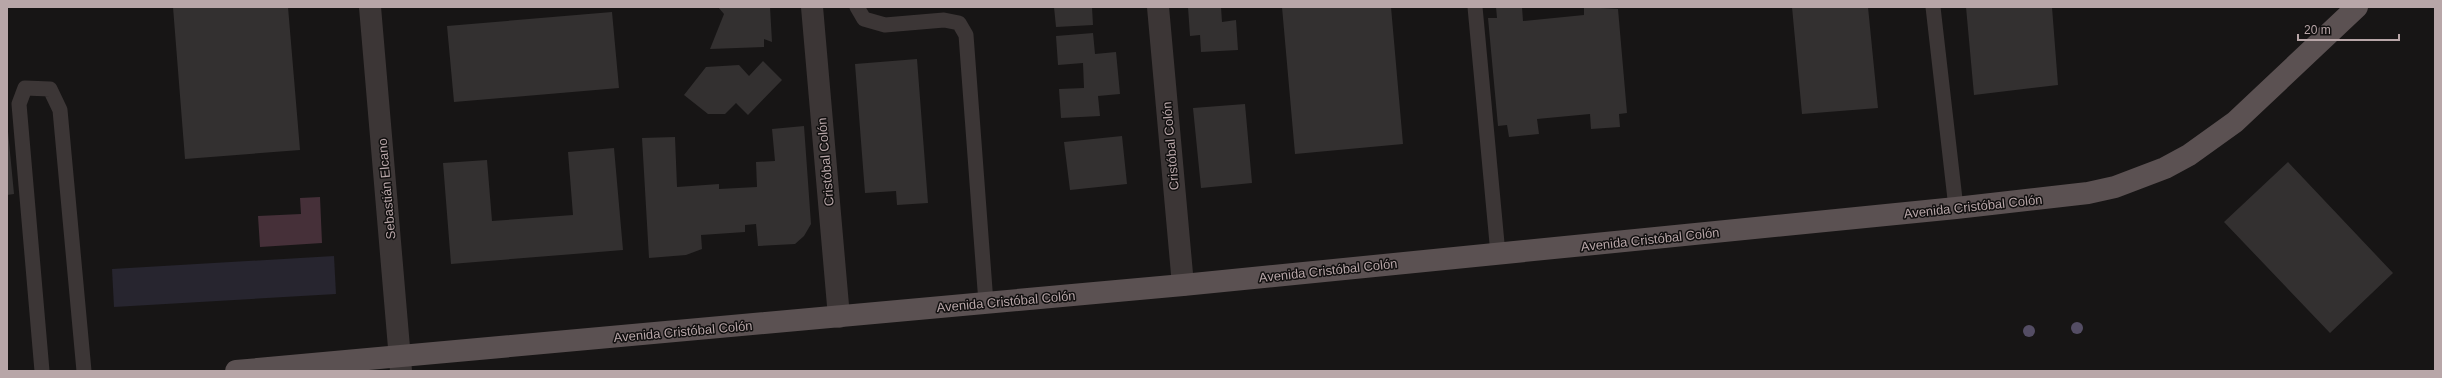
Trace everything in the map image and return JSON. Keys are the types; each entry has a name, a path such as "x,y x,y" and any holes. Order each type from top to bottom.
{"main road":[{"name":"Avenida Cristóbal Colón","path":"236,371 400,364 839,317 1498,254 1956,208 2088,193 2121,185 2165,168 2213,140 2235,122 2357,7"}],"street":[{"name":"Sebastián Elcano","path":"370,7 400,364"},
{"name":"Cristóbal Colón","path":"812,7 839,317"},
{"name":"Cristóbal Colón","path":"1158,7 1183,285"}],"lane":[{"path":"857,7 864,19 875,23 885,25 944,20 959,23 966,35 986,303"},
{"path":"1475,7 1498,254"},
{"path":"1933,7 1956,208"},
{"path":"42,371 19,104 25,88 50,89 60,110 84,371"}],"shaded area":[{"path":"320,197 322,243 260,247 258,216 301,214 300,198"},
{"path":"334,256 336,294 114,307 112,269"}],"building":[{"path":"173,7 288,7 300,150 185,159"},
{"path":"718,7 770,7 772,42 764,39 764,47 710,49 724,14"},
{"path":"1054,7 1092,7 1093,25 1056,27"},
{"path":"1188,7 1221,7 1222,22 1236,20 1238,50 1201,52 1200,35 1190,36"},
{"path":"1282,7 1391,7 1403,144 1295,154"},
{"path":"1496,7 1522,7 1523,21 1584,15 1584,7 1618,9 1627,113 1619,114 1620,127 1591,129 1590,114 1537,119 1539,134 1509,137 1507,125 1498,126 1488,18 1497,18"},
{"path":"1792,7 1868,7 1878,108 1802,114"},
{"path":"1966,7 2052,7 2058,85 1974,95"},
{"path":"612,12 619,88 454,102 447,26"},
{"path":"1093,33 1095,54 1116,52 1120,94 1098,96 1100,116 1061,118 1059,89 1084,88 1083,63 1058,65 1056,36"},
{"path":"917,59 928,203 897,205 896,191 865,193 855,64"},
{"path":"763,61 782,80 748,115 736,103 725,114 708,114 684,95 706,67 739,65 749,76"},
{"path":"1245,104 1252,183 1201,188 1193,108"},
{"path":"7,121 14,194 7,195"},
{"path":"804,126 811,224 804,236 795,244 758,246 756,224 745,225 745,232 701,235 702,249 686,255 649,258 642,138 675,137 677,187 719,184 719,189 757,187 756,162 775,161 772,129"},
{"path":"1122,136 1127,184 1070,190 1064,142"},
{"path":"614,148 623,250 451,264 443,163 487,160 492,221 573,215 568,152"},
{"path":"2288,162 2393,273 2330,333 2224,222"}]}
